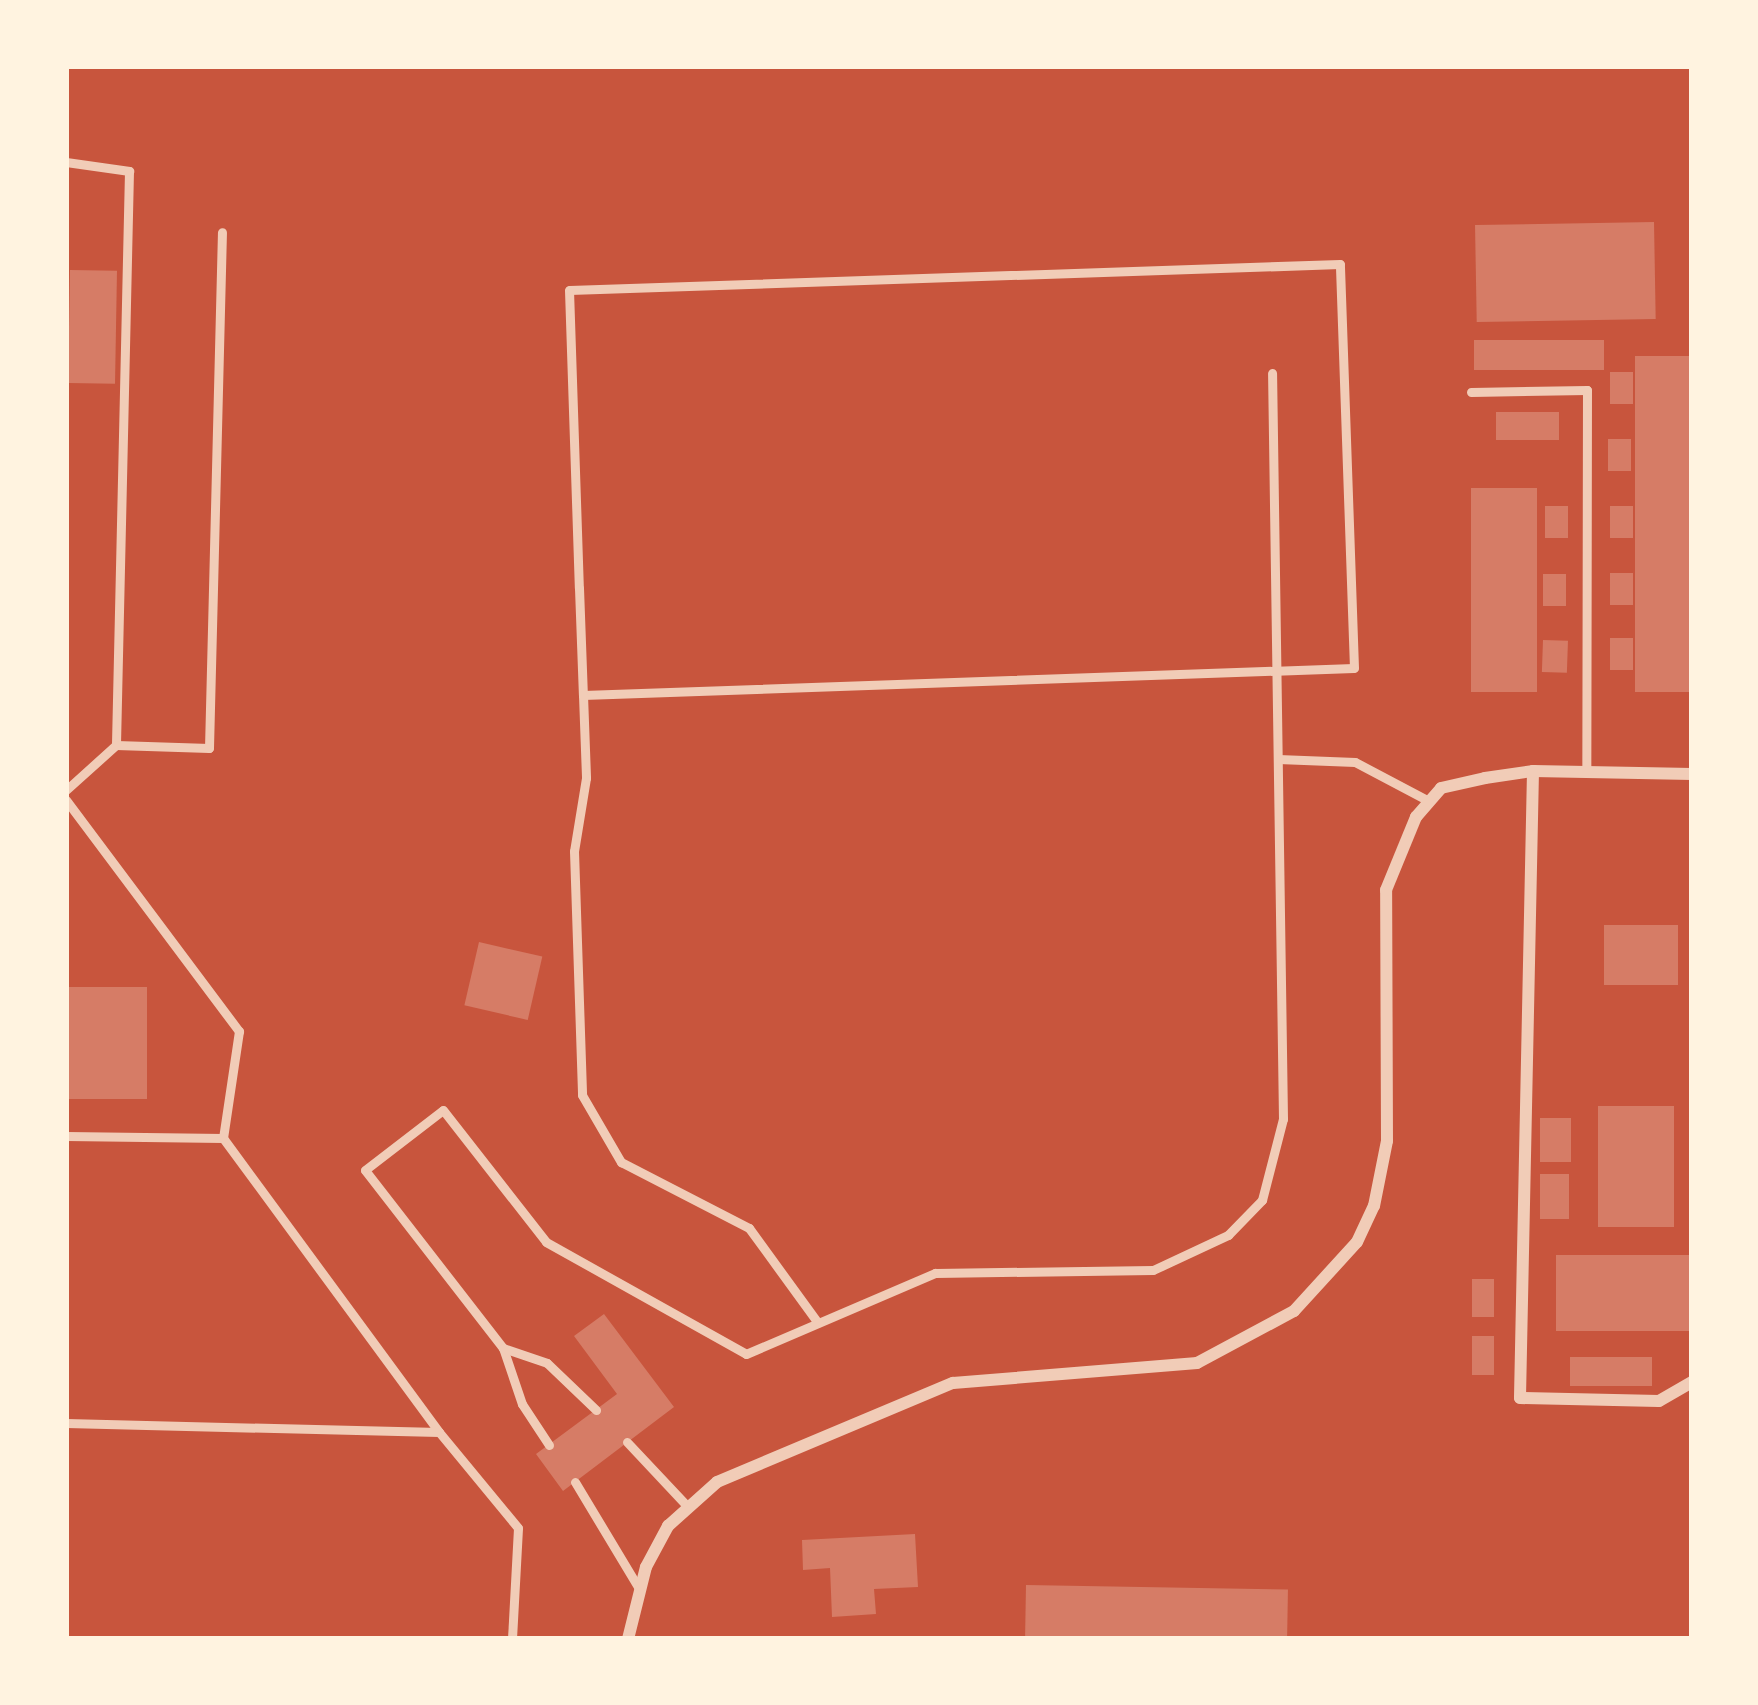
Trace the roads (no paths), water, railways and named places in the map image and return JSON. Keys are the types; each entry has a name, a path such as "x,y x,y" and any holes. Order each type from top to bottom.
{"street":[{"path":"1533,771 1520,1398 1659,1401 1692,1382"},
{"path":"628,1639 640,1590 668,1526 717,1482 953,1383 1197,1363 1294,1311 1357,1242 1374,1206 1387,1141 1386,890 1398,849 1429,801 1442,788 1533,771 1692,774"}],"lane":[{"path":"66,162 129,171 116,745"},
{"path":"66,790 116,745 209,748 222,232"},
{"path":"583,694 1354,668 1340,264 569,290 583,694 586,778 574,851 582,1095 621,1162 749,1228 818,1323"},
{"path":"549,1445 522,1404 503,1348 365,1170 443,1110 546,1242 746,1354 935,1274 1153,1270 1228,1235 1262,1200 1283,1120 1272,373"},
{"path":"1471,392 1587,390 1586,772"},
{"path":"1278,759 1355,762 1429,801"},
{"path":"66,800 239,1031 223,1138 440,1432 518,1528 512,1639"},
{"path":"66,1136 223,1138"},
{"path":"503,1348 547,1363 596,1410"},
{"path":"66,1423 440,1432"},
{"path":"627,1442 687,1506"},
{"path":"575,1482 640,1590"}]}
